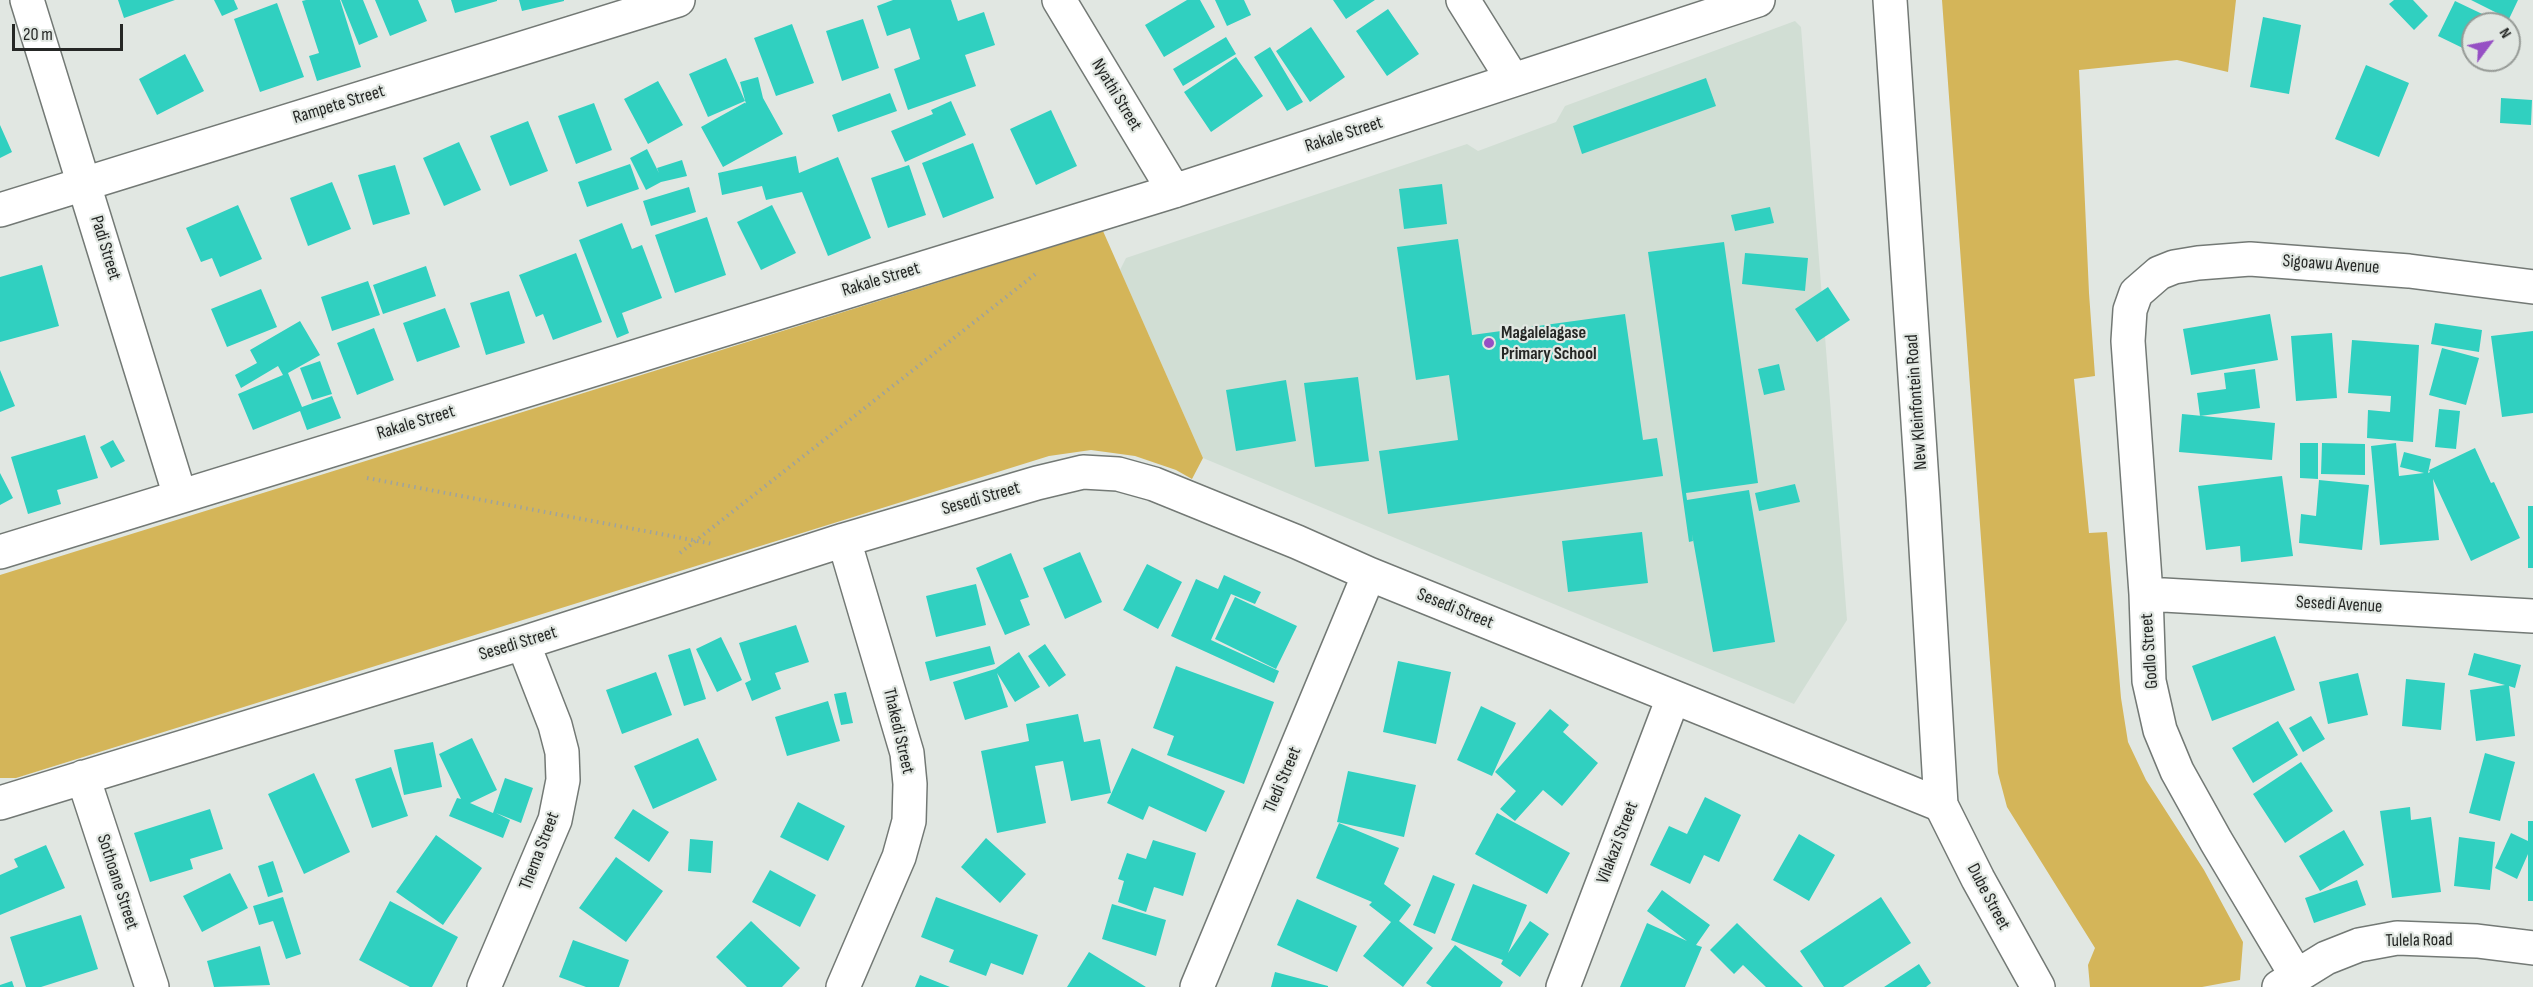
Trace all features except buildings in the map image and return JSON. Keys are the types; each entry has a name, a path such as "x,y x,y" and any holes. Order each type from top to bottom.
{"street":[{"name":"Padi Street","path":"27,0 180,496"},
{"name":"Rampete Street","path":"0,210 678,0"},
{"name":"Nyathi Street","path":"1059,0 1174,191"},
{"path":"1463,0 1513,80"},
{"name":"Rakale Street","path":"0,552 1174,191 1758,0"},
{"name":"New Kleinfontein Road","path":"1890,0 1941,805"},
{"name":"Sigoawu Avenue","path":"2136,293 2149,280 2174,267 2250,259 2409,271 2533,287"},
{"name":"Godlo Street","path":"2136,293 2130,310 2128,341 2146,594 2149,681 2160,730 2177,771 2288,981"},
{"name":"Sesedi Street","path":"0,803 523,643 844,540 1037,483 1083,472 1118,474 1165,488 1369,574 1941,805"},
{"name":"Thakedi Street","path":"843,987 899,856 909,822 910,784 907,753 844,540"},
{"name":"Tledi Street","path":"1197,987 1369,574"},
{"name":"Sesedi Avenue","path":"2146,594 2533,616"},
{"name":"Thema Street","path":"484,987 555,820 562,780 562,752 555,725 523,643"},
{"name":"Vilakazi Street","path":"1563,987 1673,698"},
{"name":"Sothoane Street","path":"83,777 152,987"},
{"name":"Dube Street","path":"1941,805 1978,879 2038,987"},
{"name":"Tulela Road","path":"2288,981 2326,958 2359,945 2397,938 2477,941 2533,948"}],"path":[{"path":"679,554 695,539 1040,271"},
{"path":"357,476 695,539 718,546"}],"shaded area":[{"path":"1942,0 2236,0 2228,72 2177,60 2079,70 2095,376 2074,379 2089,533 2107,532 2121,698 2128,742 2146,780 2204,870 2243,942 2240,980 2202,987 2090,987 2088,965 2095,948 2007,807 1998,773"},
{"name":"Magalelagase Primary School","path":"1795,21 1801,27 1847,620 1794,704 1203,458 1120,270 1126,258 1467,144 1478,151 1556,122 1565,106"},
{"path":"1103,231 1203,458 1192,479 1176,470 1135,456 1091,450 1049,456 16,778 0,778 0,575"}],"place":[{"name":"Magalelagase Primary School","path":"1489,343"}]}
